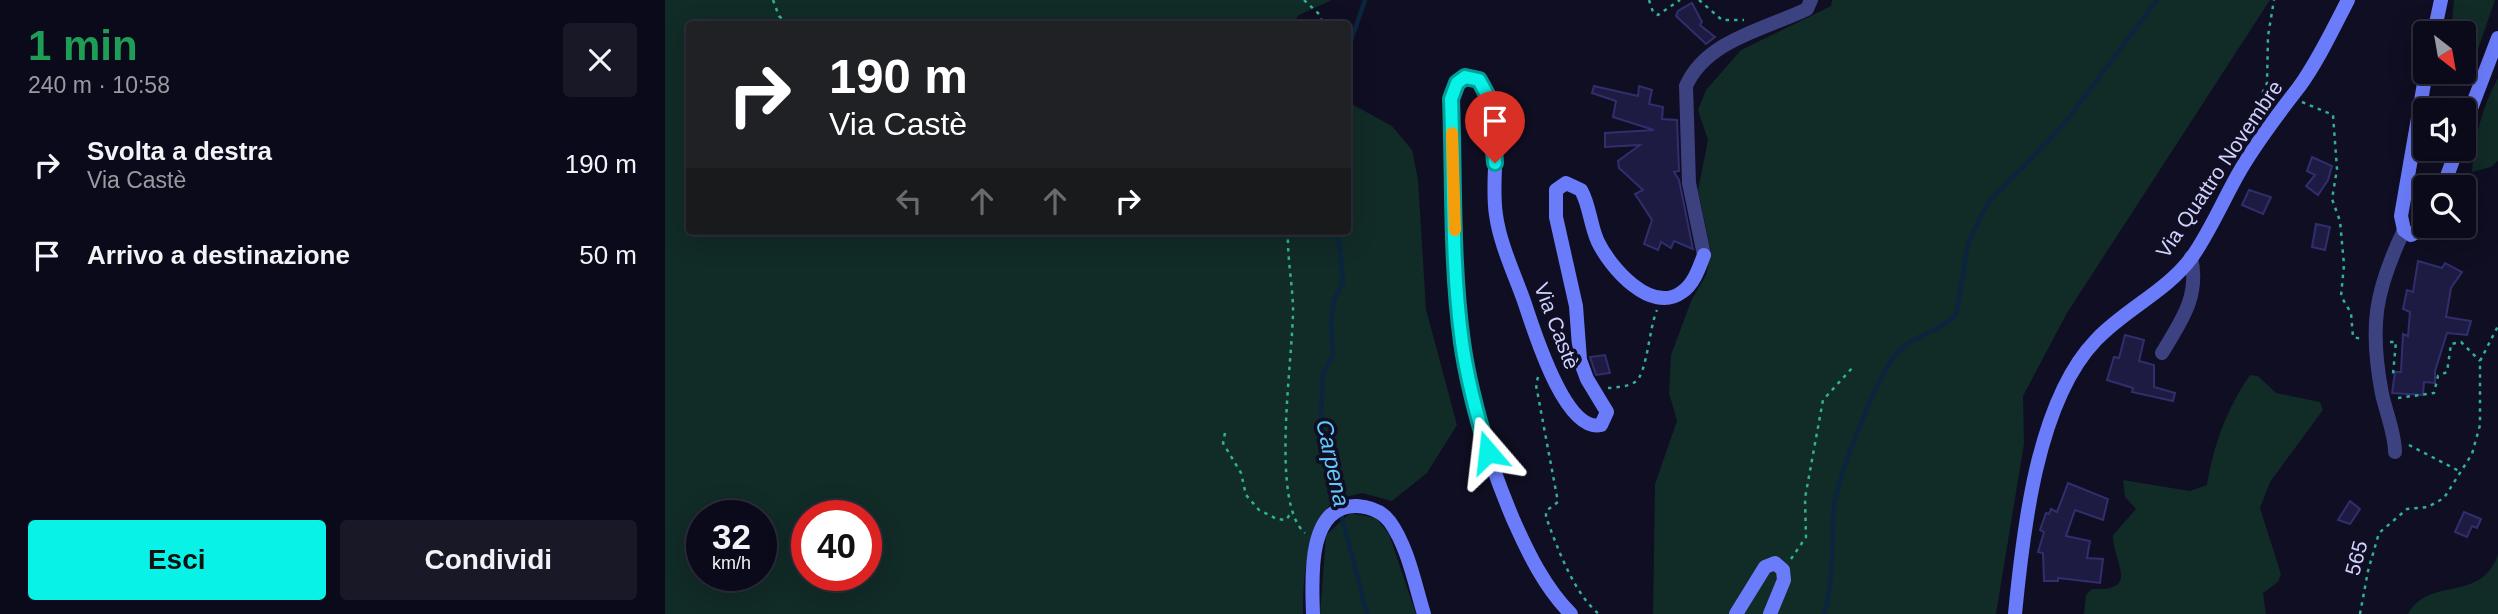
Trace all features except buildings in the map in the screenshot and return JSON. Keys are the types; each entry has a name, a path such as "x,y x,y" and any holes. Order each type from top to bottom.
{"street":[{"name":"Via Quattro Novembre","path":"2015,614 2020,559 2047,427 2068,375 2102,334 2158,291 2191,257 2241,169 2291,97 2349,0"},
{"path":"2437,21 2441,0"},
{"path":"1661,299 1684,292 1694,278 1704,255 1689,183 1686,86 1692,73 1711,53 1807,9 1811,1"},
{"path":"2475,98 2498,38"},
{"name":"Via Castè","path":"1571,614 1546,582 1520,534 1495,475 1474,405 1462,341 1451,99 1457,83 1465,77 1479,80 1491,102 1495,125 1495,210 1499,233 1545,362 1572,409 1587,423 1598,426 1605,421 1607,412 1591,386 1580,360 1576,306 1557,226 1554,200 1559,186 1573,184 1581,190 1588,205 1593,230 1616,271 1636,286 1661,299"},
{"path":"2395,448 2376,359 2375,342 2383,274 2404,230 2401,216 2424,84"},
{"path":"2404,230 2413,233"},
{"path":"2162,353 2187,313 2192,299 2195,284 2191,257"},
{"path":"1313,614 1315,542 1337,512 1351,506 1374,509 1390,523 1398,537 1424,614"},
{"path":"1735,614 1767,564 1779,565 1783,580 1770,614"}],"path":[{"path":"773,0 779,16 785,21"},
{"path":"1304,0 1319,14 1322,21"},
{"path":"1649,0 1653,12 1658,15 1680,0"},
{"path":"1699,0 1722,20 1745,20"},
{"path":"2241,169 2238,144 2267,83 2268,36 2274,0"},
{"path":"2291,97 2333,115 2337,169 2332,199 2340,221 2344,265 2341,296 2351,313 2353,337 2375,342 2396,342 2392,384"},
{"path":"1288,235 1293,306 1286,416 1291,513 1299,528 1315,542"},
{"path":"1591,386 1611,388 1633,384 1639,379 1646,363 1647,339 1661,299"},
{"path":"2390,398 2434,393 2438,376 2447,372 2451,344 2461,342 2480,361 2498,326"},
{"name":"565","path":"2360,614 2368,570 2379,533 2407,509 2428,507 2444,498 2472,454 2480,425 2480,361"},
{"path":"1545,362 1536,385 1559,502 1546,511 1546,517 1574,583 1588,605 1599,614"},
{"path":"1779,565 1792,559 1806,537 1805,498 1823,400 1853,366"},
{"path":"1225,433 1223,443 1241,473 1246,495 1259,510 1277,519 1286,520 1291,513"},
{"path":"2395,448 2411,445 2462,473"}],"green space":[{"path":"665,0 1332,0 1299,15 1294,21 686,21 686,235 1351,235 1351,104 1392,126 1412,150 1418,179 1426,309 1457,425 1427,473 1392,501 1362,493 1333,500 1312,541 1304,583 1303,614 665,614"},
{"path":"1832,0 2270,0 2067,313 2023,396 2024,444 1996,614 1653,614 1655,484 1677,421 1669,393 1671,355 1691,301 1706,275 1711,252 1698,190 1708,140 1698,110 1706,90 1741,50 1831,6"},
{"path":"2454,0 2495,0 2478,49 2476,21 2452,21"},
{"path":"2498,78 2498,161 2491,167 2472,172 2473,161 2476,161 2476,142 2487,101"},
{"path":"2250,375 2258,376 2276,393 2320,402 2323,410 2270,482 2260,508 2281,574 2278,582 2263,593 2266,614 2084,614 2086,595 2092,589 2107,588 2116,585 2120,580 2113,535 2136,509 2125,497 2123,480 2190,491 2207,485 2222,428"},
{"path":"1350,513 1376,518 1389,534 1416,614 1320,614 1326,535"},
{"path":"2498,555 2498,614 2408,614 2417,602 2429,595 2479,579 2490,570"}],"waterway":[{"path":"1351,40 1365,0"},
{"path":"1824,614 1831,574 1837,493 1859,427 1889,364 1903,347 1952,319 1957,311 1968,243 1987,204 2064,124 2157,0"},
{"name":"Carpena","path":"1338,235 1343,282 1334,300 1331,321 1333,356 1323,373 1321,418 1333,482 1367,614"}],"slow traffic":[{"path":"1452,133 1455,230"}],"route":[{"path":"1488,452 1474,405 1462,341 1454,216 1451,99 1457,83 1465,77 1479,80 1491,102 1495,125 1495,163"}]}
